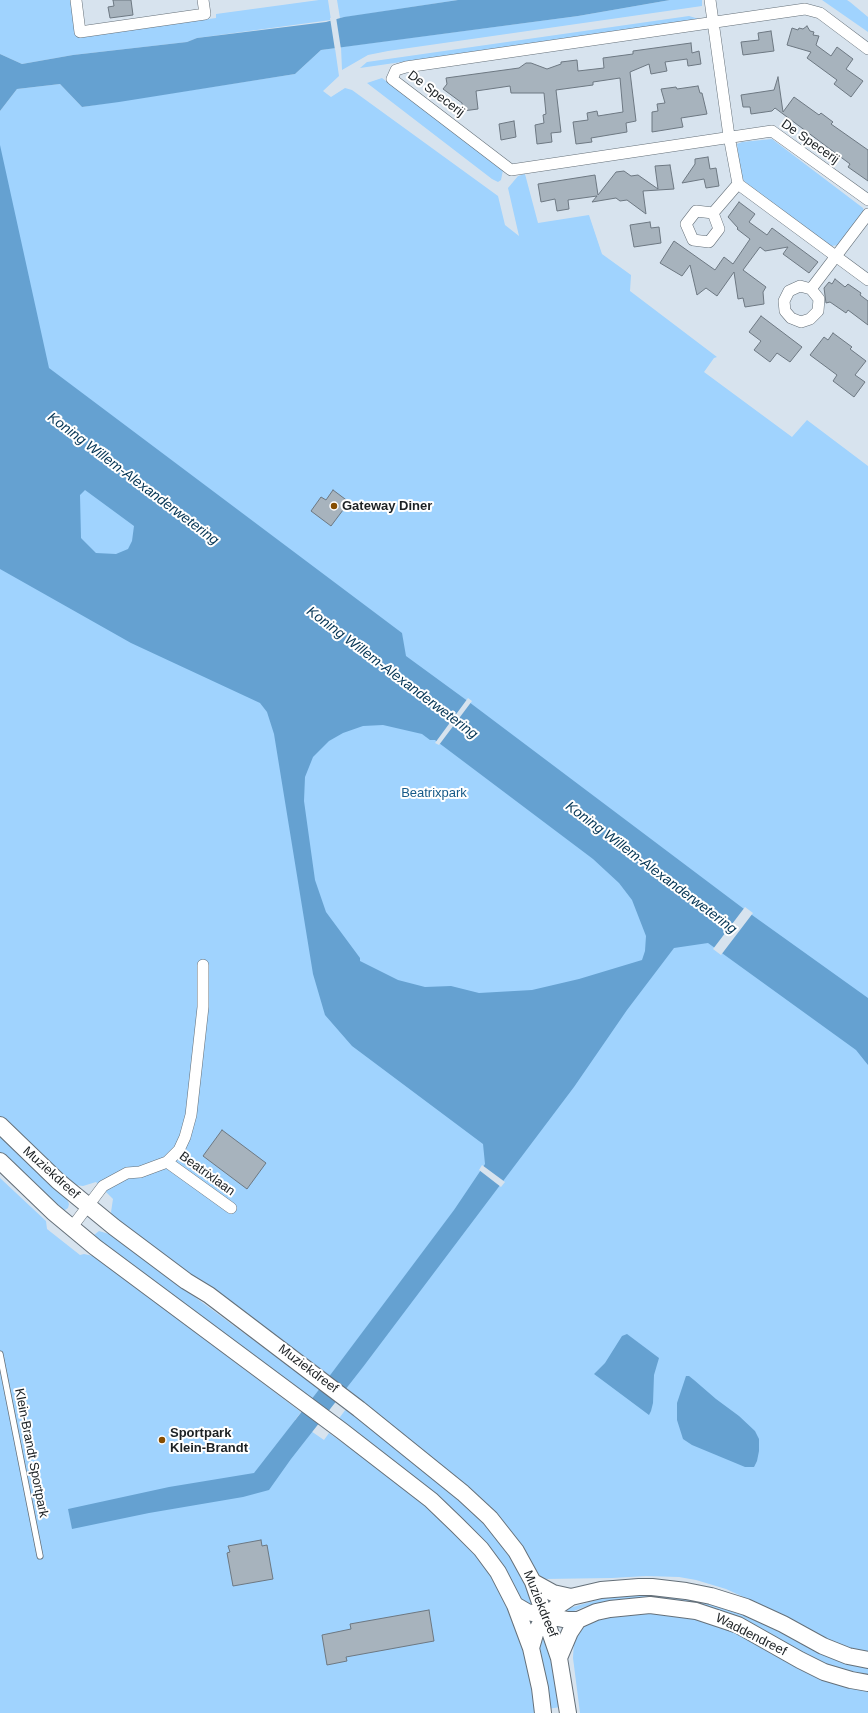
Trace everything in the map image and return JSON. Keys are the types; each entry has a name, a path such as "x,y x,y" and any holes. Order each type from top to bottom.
{"main road":[{"name":"Muziekdreef","path":"0,1125 58,1181 88,1206 186,1281 209,1296 317,1376 463,1493 490,1518 516,1551 533,1582 546,1616 559,1658 568,1713"},
{"name":"Muziekdreef","path":"0,1161 72,1228 431,1500 481,1549 498,1572 515,1605 531,1648 540,1688 543,1713"},
{"path":"533,1582 553,1593 571,1597"},
{"name":"Waddendreef","path":"571,1597 595,1591 639,1587 664,1588 711,1596 763,1614 834,1651 848,1656 868,1660"},
{"path":"531,1648 538,1627 546,1616 571,1597"},
{"name":"Waddendreef","path":"515,1605 528,1612 568,1620 578,1620 596,1612 650,1605 696,1611 738,1625 824,1672 851,1680 868,1683"},
{"path":"559,1658 570,1632 578,1620"}],"street":[{"path":"76,0 80,32 205,14 203,0"},
{"path":"710,0 729,136 738,184 868,280"},
{"name":"De Specerij","path":"868,49 820,13 805,9 406,67 396,70 392,79 511,170 729,136 772,131 868,200"},
{"path":"713,213 738,184"},
{"path":"811,289 868,214"},
{"path":"167,1162 179,1150 185,1138 191,1115 203,1007 203,965"},
{"name":"Beatrixlaan","path":"72,1228 103,1186 127,1173 140,1172 167,1162 231,1208"}],"lane":[{"name":"Klein-Brandt Sportpark","path":"0,1354 40,1556"}],"green space":[{"path":"0,0 71,0 78,37 216,18 216,14 319,0 328,0 331,20 197,38 187,42 73,55 22,64 0,54"},
{"path":"337,0 458,0 340,18"},
{"path":"670,0 702,0 702,6 388,51 368,55 342,70 341,47 578,16"},
{"path":"822,0 847,0 850,2 868,17 868,32"},
{"path":"689,16 699,19 360,68 367,62"},
{"name":"Beatrixpark","path":"335,48 339,76 323,91 331,97 345,88 352,90 498,196 505,225 519,236 508,188 518,176 525,174 538,223 589,215 602,254 631,275 630,291 717,357 714,358 704,372 792,437 807,420 868,466 868,1654 849,1650 804,1629 763,1606 726,1589 696,1580 679,1577 646,1576 544,1579 533,1570 518,1546 114,1220 111,1212 113,1199 96,1182 83,1186 68,1182 0,1119 0,111 17,89 60,84 82,107 295,74 321,50"},
{"path":"382,78 501,168 503,170 501,180 498,182 492,179 367,83"},
{"path":"772,139 863,208 864,211 839,245 831,246 745,182 741,176 737,144 742,142"},
{"path":"0,1133 66,1197 69,1204 68,1208 65,1210 58,1209 0,1153"},
{"name":"Sportpark Klein-Brandt","path":"0,1178 46,1221 47,1229 80,1255 84,1254 93,1256 122,1277 301,1412 295,1420 324,1440 329,1433 435,1509 466,1539 493,1578 514,1618 523,1648 536,1713 0,1713"},
{"path":"99,1231 109,1234 320,1389 310,1401 95,1241 94,1235"},
{"path":"346,1409 461,1496 507,1545 537,1609 522,1601 488,1546 470,1526 337,1421"},
{"path":"644,1594 702,1601 738,1612 840,1661 868,1668 868,1678 822,1664 751,1627 613,1601 584,1607 569,1613 566,1609 604,1598"},
{"path":"674,1612 725,1626 868,1690 868,1713 580,1713 573,1658 574,1641 579,1632 587,1624 612,1615"},
{"path":"545,1632 548,1632 561,1707 547,1709 541,1669 540,1647 541,1640"}],"water":[{"path":"458,0 670,0 578,16 321,50 295,74 119,102 82,107 60,84 17,89 0,111 0,54 22,64 73,55 187,42 197,38 326,22 344,17"},
{"name":"Koning Willem-Alexanderwetering","path":"0,145 49,368 402,633 406,656 752,915 868,998 868,1065 856,1050 708,943 674,948 627,1010 574,1087 269,1490 243,1497 149,1513 72,1529 68,1509 169,1487 254,1473 328,1378 454,1210 485,1164 483,1144 352,1046 325,1015 313,974 274,734 267,712 260,703 131,643 0,569","holes":["85,490 134,526 132,541 128,549 116,554 96,553 81,538 80,495","383,725 422,734 430,740 435,740 593,859 619,883 632,900 646,936 645,951 642,960 579,979 532,990 479,993 451,986 425,987 398,980 360,961 360,958 326,912 315,880 304,801 305,777 313,757 329,741 343,733 363,726"]},
{"path":"627,1334 659,1358 654,1375 653,1403 649,1415 594,1374 605,1363 622,1336"},
{"path":"686,1376 689,1376 739,1416 755,1431 759,1439 759,1451 754,1467 745,1467 692,1445 683,1439 677,1420 677,1403"}],"pier":[{"path":"336,17 341,49 335,50 330,18"},
{"path":"468,698 472,701 439,745 435,743"},
{"path":"745,907 753,913 721,955 713,949"},
{"path":"482,1165 505,1182 501,1187 479,1170"}],"building":[{"path":"113,0 131,0 133,15 110,18 108,7 114,6"},
{"path":"807,26 810,31 814,32 813,35 819,36 816,45 831,56 837,47 853,59 846,69 863,81 851,97 834,84 837,80 807,58 811,52 787,45 792,28 798,30 799,28 803,29"},
{"path":"771,31 774,51 743,55 741,42 759,40 758,33"},
{"path":"691,43 692,53 699,51 701,64 688,66 687,59 665,62 667,71 651,74 649,64 630,72 636,121 626,123 627,132 591,138 592,142 576,144 573,122 588,120 587,113 597,111 598,116 623,112 620,78 593,82 593,85 556,90 561,132 551,133 552,142 537,144 535,125 544,123 543,115 546,114 544,93 511,93 510,86 476,91 478,109 463,111 462,103 443,89 447,84 446,78 519,68 526,63 531,63 547,69 561,64 561,62 577,60 578,71 604,68 603,58 633,54 633,51"},
{"path":"778,77 783,112 794,97 819,115 821,113 833,122 831,124 868,150 868,181 848,167 850,164 775,108 772,111 751,114 750,107 743,107 741,95 774,90"},
{"path":"698,86 700,93 702,93 707,114 681,118 683,127 652,132 652,112 658,111 657,104 665,103 661,89 676,87 677,89"},
{"path":"514,121 516,137 501,140 499,124"},
{"path":"708,157 710,169 716,168 719,186 706,188 704,179 682,183 695,164 695,159"},
{"path":"670,165 674,189 643,191 646,214 627,200 620,201 616,198 592,202 597,196 568,200 569,209 557,211 555,199 541,202 538,184 595,175 598,195 616,172 624,171 631,176 638,175 658,189 655,166"},
{"path":"739,202 755,214 749,222 767,235 772,228 818,262 809,273 783,254 788,247 765,251 760,247 743,270 766,287 763,292 764,304 745,307 743,298 738,299 734,272 717,296 706,288 697,295 690,265 682,276 660,263 674,241 715,270 724,257 733,264 750,239 737,229 738,228 728,217"},
{"path":"650,222 651,228 659,227 661,243 634,247 630,225"},
{"path":"835,279 845,287 848,284 861,293 860,295 868,301 868,325 848,310 846,313 830,302 826,303 824,288 829,282 832,284"},
{"path":"761,316 802,347 790,362 777,353 770,362 754,350 761,341 749,332"},
{"path":"833,333 852,347 850,349 866,361 855,375 865,382 854,397 833,381 837,375 810,355 824,337 828,340"},
{"name":"Gateway Diner","path":"333,490 349,502 331,526 311,511 321,497 326,500"},
{"path":"222,1130 266,1163 247,1189 203,1156"},
{"path":"261,1540 262,1546 267,1545 273,1579 233,1586 227,1553 230,1552 228,1546"},
{"path":"429,1610 434,1641 346,1657 347,1661 327,1665 322,1635 351,1629 350,1624"}],"place":[{"name":"Gateway Diner","path":"334,506"},
{"name":"Sportpark Klein-Brandt","path":"162,1440"}]}
